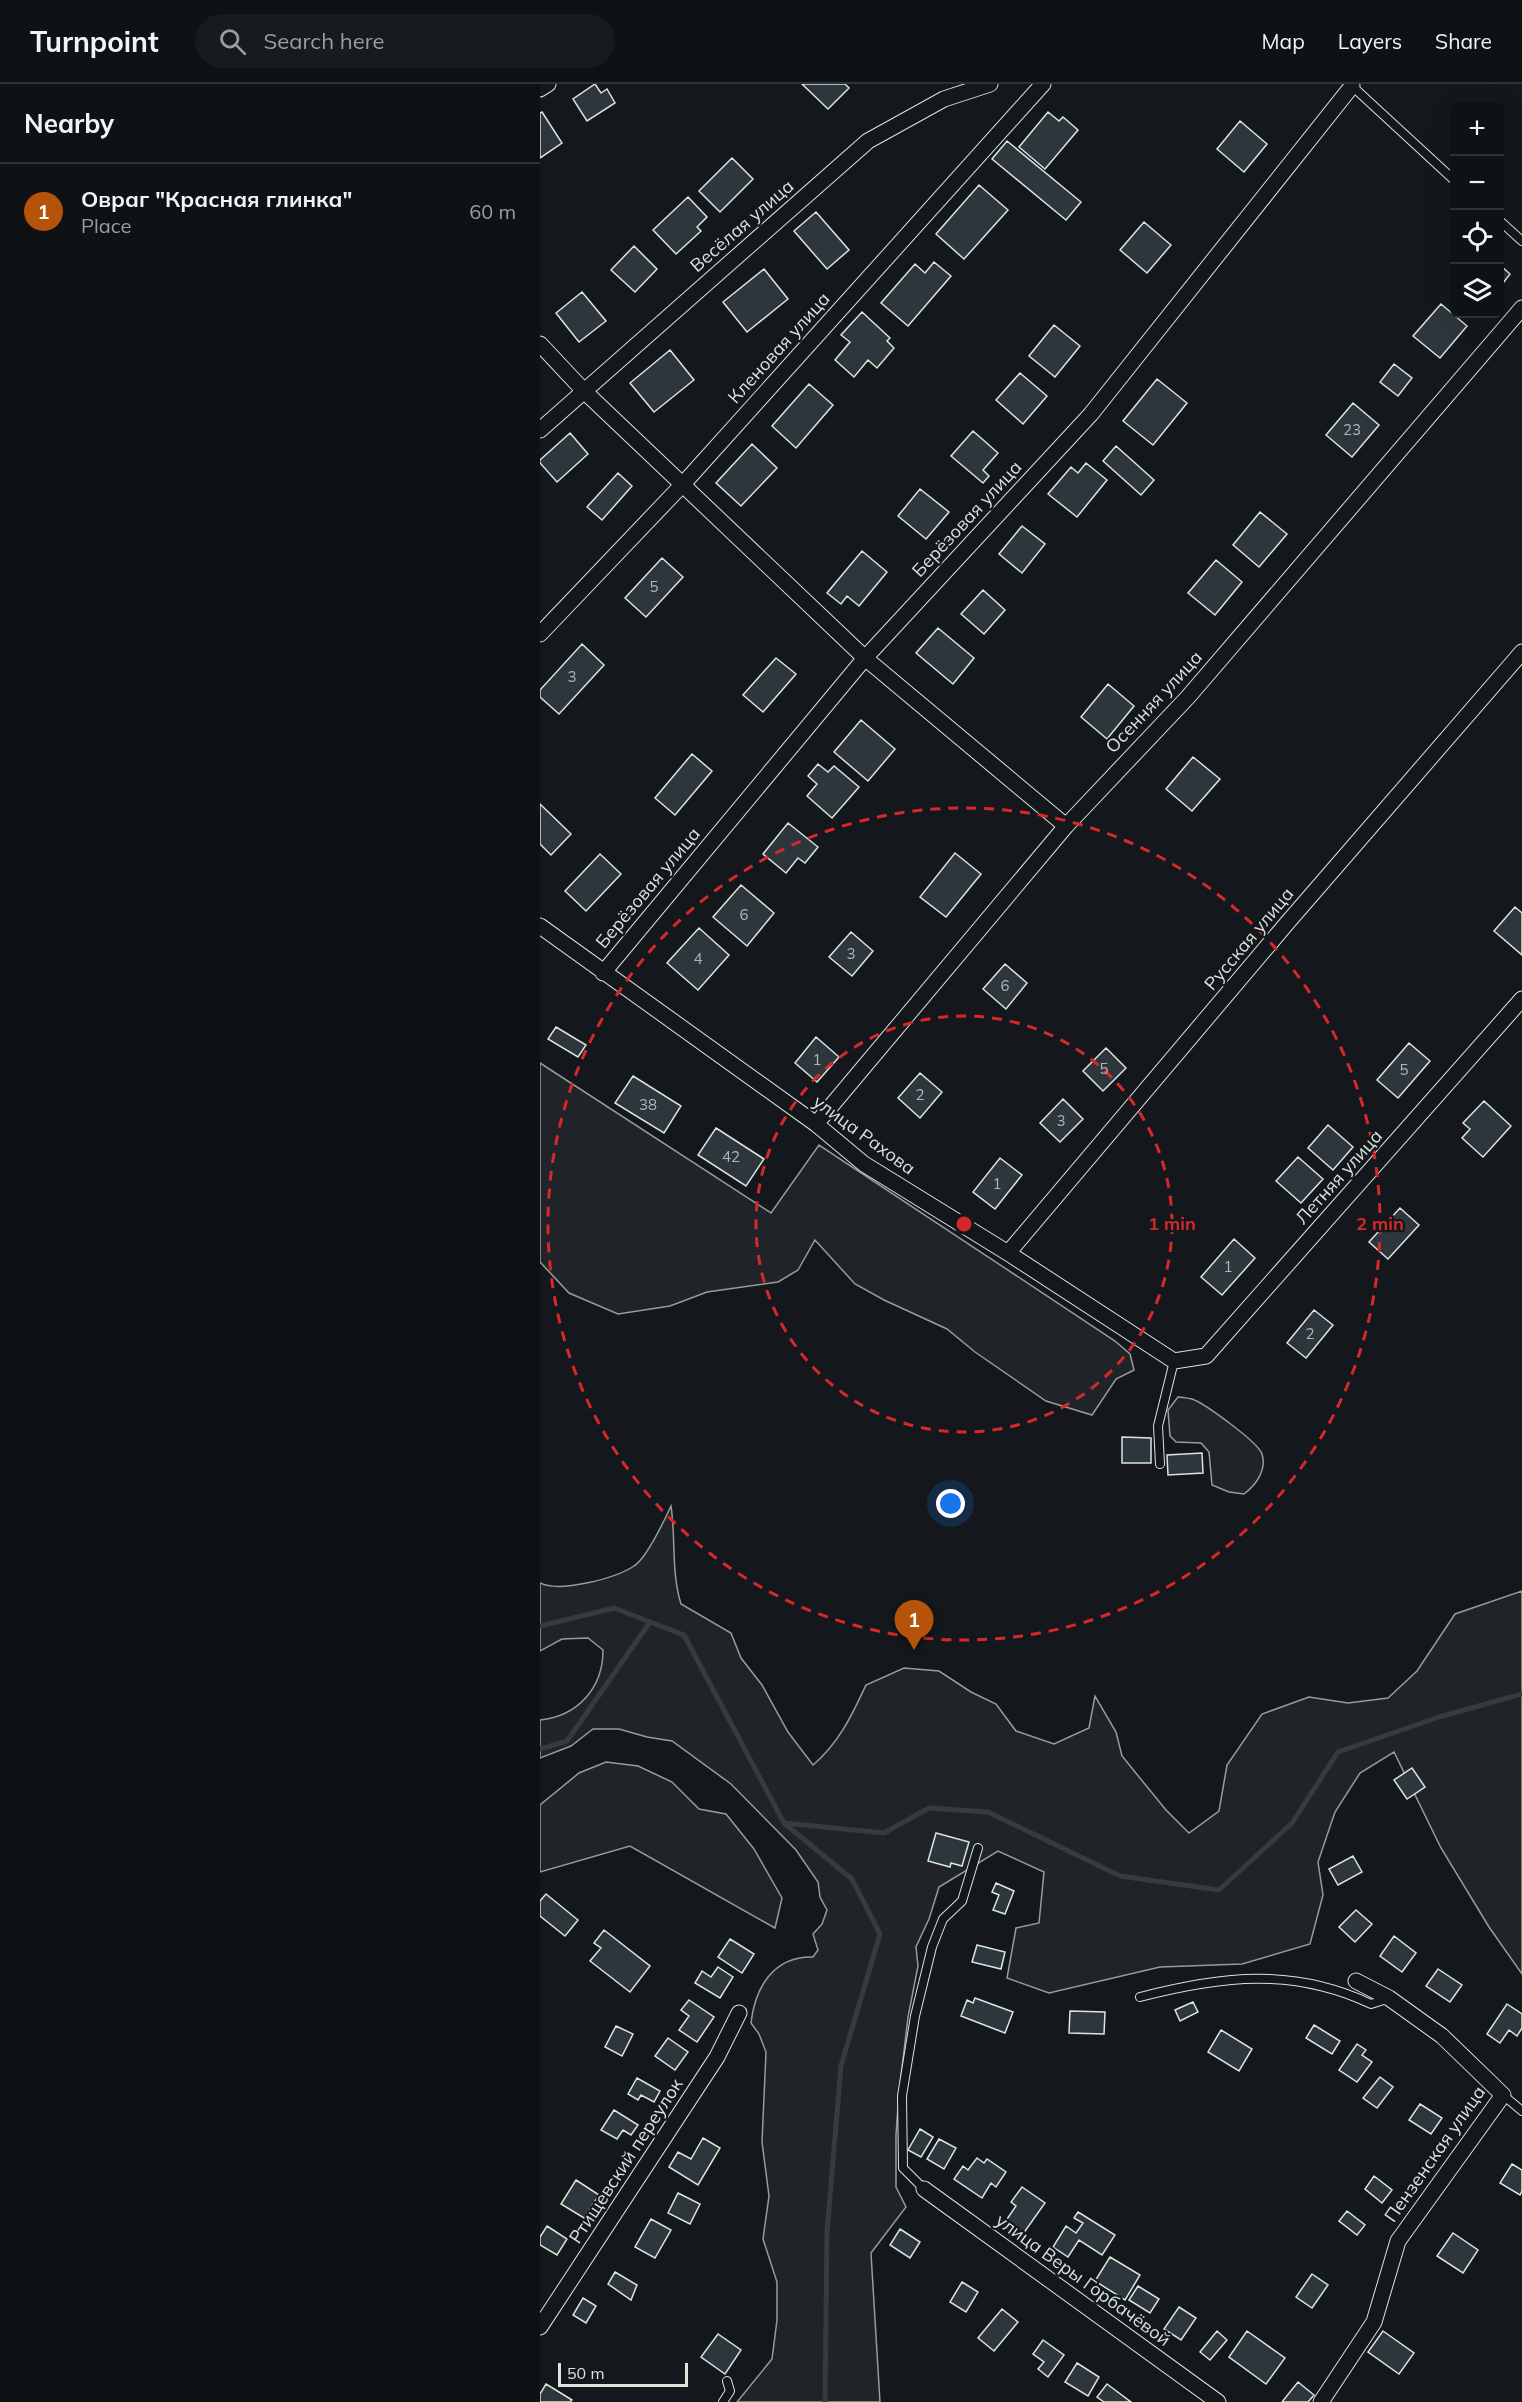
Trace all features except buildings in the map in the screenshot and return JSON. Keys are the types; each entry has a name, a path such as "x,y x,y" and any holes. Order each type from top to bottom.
{"street":[{"path":"540,89 548,84"},
{"name":"Весёлая улица","path":"540,430 868,141 944,99 990,84"},
{"name":"Кленовая улица","path":"540,634 684,483 1042,84"},
{"name":"Берёзовая улица","path":"603,973 865,658 1091,414 1351,85"},
{"name":"Осенняя улица","path":"816,1124 1066,826 1188,697 1522,308"},
{"path":"540,344 584,391 684,483 865,658 1066,826"},
{"name":"Русская улица","path":"1008,1253 1288,922 1522,652"},
{"name":"улица Рахова","path":"540,926 816,1124 864,1164 1008,1253 1174,1361"},
{"name":"Летняя улица","path":"1174,1361 1206,1356 1522,999"},
{"name":"Пензенская улица","path":"1321,2402 1374,2322 1398,2241 1503,2095 1442,2036 1389,1998 1356,1981"},
{"name":"Ртищевский переулок","path":"540,2327 717,2057 739,2013"},
{"name":"улица Веры Горбачёвой","path":"924,2190 1218,2402"}],"lane":[{"path":"1351,85 1450,175"},
{"path":"1504,225 1522,241"},
{"path":"1160,1464 1158,1426 1174,1361"},
{"path":"924,2190 903,2168 902,2096 915,2016 932,1947 943,1919 962,1902 978,1848"},
{"path":"1140,1997 1229,1979 1264,1979 1318,1984 1350,1994 1371,2004 1389,1998"},
{"path":"1503,2095 1522,2111"},
{"path":"723,2402 730,2391 727,2381"}],"shaded area":[{"path":"540,1063 771,1213 819,1145 1115,1341 1130,1354 1134,1370 1116,1379 1092,1415 1046,1401 975,1352 947,1329 855,1284 815,1240 798,1270 778,1282 707,1292 670,1306 618,1314 569,1293 540,1262"},
{"path":"1178,1397 1192,1399 1207,1408 1230,1423 1258,1448 1262,1454 1262,1471 1253,1486 1244,1494 1229,1492 1212,1485 1209,1452 1201,1443 1176,1442 1170,1436 1168,1410"},
{"path":"671,1506 676,1580 681,1604 731,1633 741,1658 762,1685 788,1732 813,1765 838,1738 866,1685 904,1668 939,1671 971,1692 996,1704 1016,1731 1054,1744 1089,1728 1095,1696 1116,1732 1122,1756 1166,1810 1189,1833 1219,1811 1227,1765 1262,1714 1309,1697 1348,1703 1388,1698 1417,1671 1455,1614 1522,1591 1522,1974 1489,1927 1441,1848 1394,1752 1360,1773 1335,1812 1318,1862 1323,1895 1310,1944 1242,1964 1160,1967 1049,1993 1007,1978 1016,1928 1039,1923 1044,1872 998,1851 939,1887 929,1919 916,1947 918,1966 908,2017 896,2135 896,2187 906,2207 871,2253 880,2402 737,2402 772,2359 777,2320 777,2282 763,2239 769,2196 762,2142 766,2052 759,2034 751,2023 753,2010 762,1986 777,1968 799,1958 813,1957 818,1950 813,1934 822,1924 827,1910 820,1897 818,1882 796,1850 731,1784 672,1741 619,1729 593,1729 571,1746 540,1758 540,1720 566,1713 586,1698 598,1676 603,1650 588,1638 562,1639 540,1651 540,1583 549,1586 574,1585 626,1571 639,1562 650,1547"},
{"path":"606,1762 638,1766 672,1782 699,1809 726,1814 754,1849 782,1898 775,1928 630,1846 540,1872 540,1805 579,1773"}],"waterway":[{"path":"540,1626 614,1608 684,1635 784,1823 884,1833 929,1808 988,1812 1120,1876 1219,1890 1292,1823 1338,1752 1439,1717 1522,1694"},
{"path":"540,1749 567,1741 650,1622"},
{"path":"785,1824 852,1879 880,1934 841,2066 827,2232 825,2402"}],"place":[{"name":"Овраг \"Красная глинка\"","path":"914,1650"}]}
